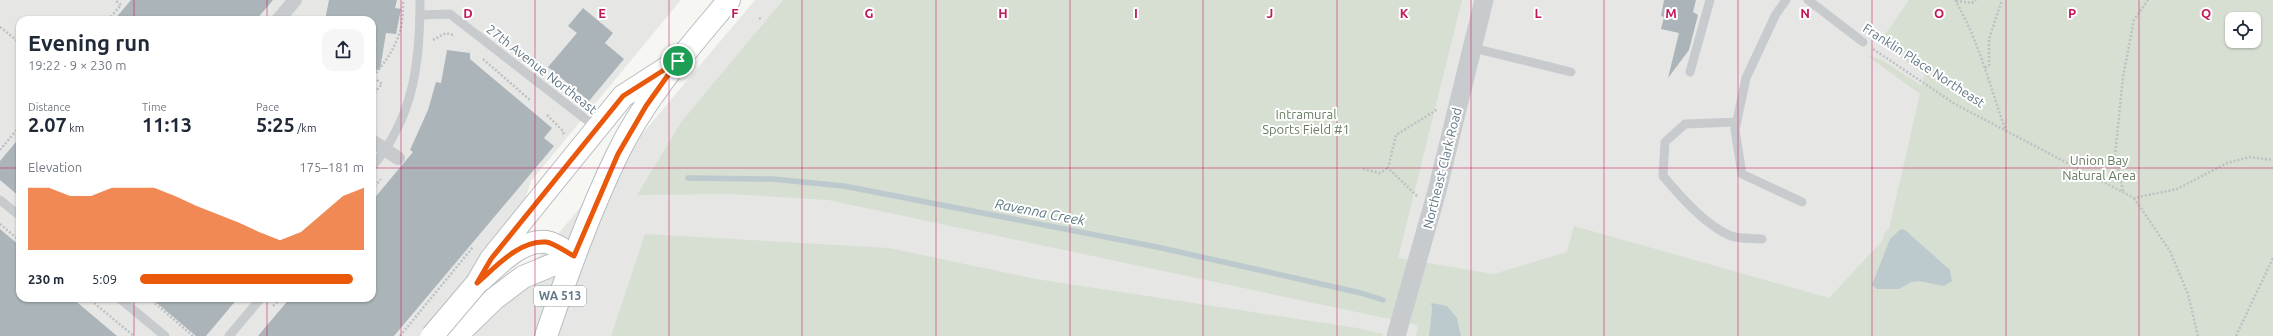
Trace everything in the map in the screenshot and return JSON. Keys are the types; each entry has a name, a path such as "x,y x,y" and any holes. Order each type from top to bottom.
{"main road":[{"name":"WA 513","path":"546,336 574,256 618,154 646,106 678,61 729,0"},
{"path":"477,283 491,259 623,96 678,61"},
{"path":"432,336 477,283 509,256 528,244 547,242 574,256"},
{"path":"456,336 494,299 523,277 574,256"}],"street":[{"path":"281,16 295,0"},
{"name":"Northeast Clark Road","path":"1396,335 1416,270 1484,0"},
{"path":"376,144 398,158"}],"lane":[{"path":"376,162 386,150 400,125 410,100 414,82 420,0"},
{"path":"1690,72 1710,0"},
{"path":"1786,0 1776,14 1746,78 1734,130 1742,174 1802,202"},
{"name":"Franklin Place Northeast","path":"1808,0 1863,42"},
{"name":"27th Avenue Northeast","path":"420,15 450,14 597,128"},
{"path":"1473,48 1571,72"},
{"path":"1736,122 1685,124 1665,142 1663,176 1684,200 1731,236 1762,240"},
{"path":"0,200 16,213"},
{"path":"124,302 165,336"},
{"path":"229,336 259,302"}],"path":[{"path":"111,16 121,5 115,0"},
{"path":"376,73 387,60 400,37 403,0"},
{"path":"1955,0 1972,3 1976,0"},
{"path":"1955,0 1965,17 1985,68 1990,87 2006,131"},
{"path":"1985,68 1989,64 1989,39 2002,0"},
{"path":"2123,191 2115,155 2123,77 2134,20 2148,0"},
{"path":"0,27 16,40"},
{"path":"428,40 433,40 446,33 457,36"},
{"name":"Franklin Place Northeast","path":"1863,42 1955,104 2134,198"},
{"path":"477,54 530,100"},
{"path":"376,79 382,84 376,91"},
{"path":"1363,169 1380,173 1388,168 1396,135 1441,107"},
{"path":"547,115 563,131"},
{"path":"0,150 16,131"},
{"path":"2198,336 2188,294 2170,251 2134,198 2177,189 2227,163 2250,157 2273,160"},
{"path":"1388,168 1419,198"},
{"path":"0,224 16,238"},
{"path":"2236,336 2273,258"},
{"path":"93,302 134,336"},
{"path":"154,302 193,336"},
{"path":"400,336 418,314"}],"shaded area":[{"path":"0,0 681,0 531,181 521,212 419,336 0,336"},
{"path":"755,0 2273,0 2273,336 472,336"},
{"path":"1901,229 1905,230 1950,270 1952,281 1944,286 1919,281 1911,282 1899,289 1877,289 1872,285 1890,239"},
{"path":"1431,303 1447,306 1457,318 1461,336 1429,336 1432,309"}],"green space":[{"path":"783,0 1462,0 1398,258 1494,274 1567,252 1574,226 1829,298 1882,241 1884,233 1889,229 1920,94 1866,55 1882,60 1922,86 1924,74 1883,45 1885,42 1881,40 1909,0 2273,0 2273,336 1461,336 1457,318 1431,304 1432,309 1429,336 1416,336 1418,325 828,200 732,194 637,195 682,121"},
{"path":"645,234 889,248 1036,279 1357,328 1383,334 1383,336 611,336"}],"building":[{"path":"131,0 273,0 259,16 117,16"},
{"path":"329,0 397,0 395,8 401,9 396,34 386,33 380,70 376,70 376,16 326,16"},
{"path":"1664,0 1696,0 1693,12 1698,15 1689,50 1668,78 1679,33 1661,29 1664,17 1661,16"},
{"path":"583,8 613,33 605,43 624,59 589,101 548,67 577,33 568,26"},
{"path":"447,50 470,53 470,59 552,128 544,138 554,146 394,336 258,336 287,302 376,302 376,196 413,152 410,150 428,110 436,82 441,83"},
{"path":"16,142 16,194 0,180 0,161"},
{"path":"0,229 16,243 16,302 77,302 117,336 0,336"},
{"path":"156,302 235,302 206,336 196,336"}],"waterway":[{"name":"Ravenna Creek","path":"688,178 772,179 844,186 1157,247 1361,293 1383,300"}],"route":[{"path":"678,61 646,106 618,154 574,256 547,242 528,244 509,256 477,283 491,259 623,96 678,61"}],"park label":[{"name":"Intramural Sports Field #1","path":"1306,122"},
{"name":"Union Bay Natural Area","path":"2099,168"}]}
